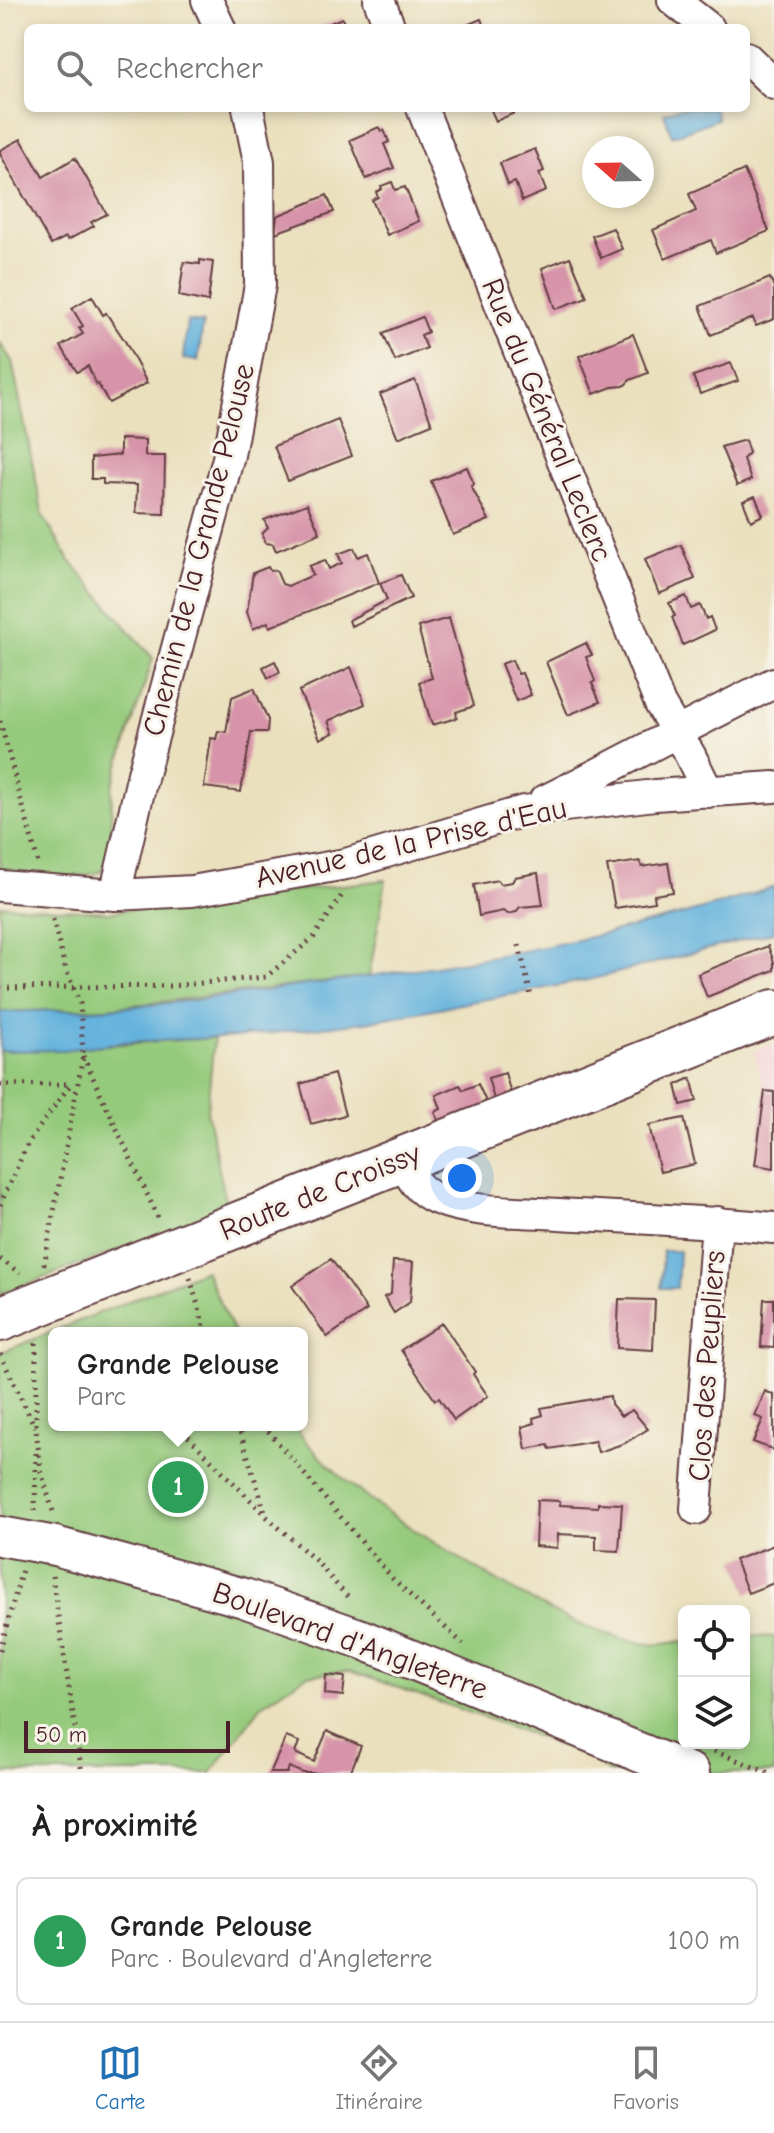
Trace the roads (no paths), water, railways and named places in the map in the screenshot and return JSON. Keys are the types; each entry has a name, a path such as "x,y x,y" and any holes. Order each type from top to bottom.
{"main road":[{"name":"Route de Croissy","path":"0,1319 774,1012"}],"street":[{"path":"207,0 218,24"},
{"path":"379,0 388,24"},
{"path":"673,0 704,24"},
{"path":"750,61 774,84"},
{"name":"Chemin de la Grande Pelouse","path":"115,895 143,774 229,455 260,285 259,162 249,112"},
{"name":"Rue du Général Leclerc","path":"424,112 660,704 708,792"},
{"path":"524,811 774,683"},
{"path":"644,751 646,777 655,795"},
{"name":"Avenue de la Prise d'Eau","path":"0,886 115,895 192,891 366,858 524,811 655,795 774,787"},
{"path":"403,1159 418,1188 435,1199 453,1204 500,1210 774,1228"},
{"name":"Clos des Peupliers","path":"696,1509 717,1222"},
{"name":"Boulevard d'Angleterre","path":"16,1539 55,1546 244,1598 698,1760"}],"water":[{"path":"715,112 718,119 672,136 664,113"},
{"path":"187,321 203,323 198,361 183,359"},
{"path":"774,887 774,932 593,979 365,1022 238,1037 126,1042 63,1050 0,1051 0,1012 160,1004 430,967 603,934 718,905"},
{"path":"663,1251 679,1251 677,1288 661,1288"}],"place":[{"name":"Grande Pelouse","path":"178,1487"}]}
